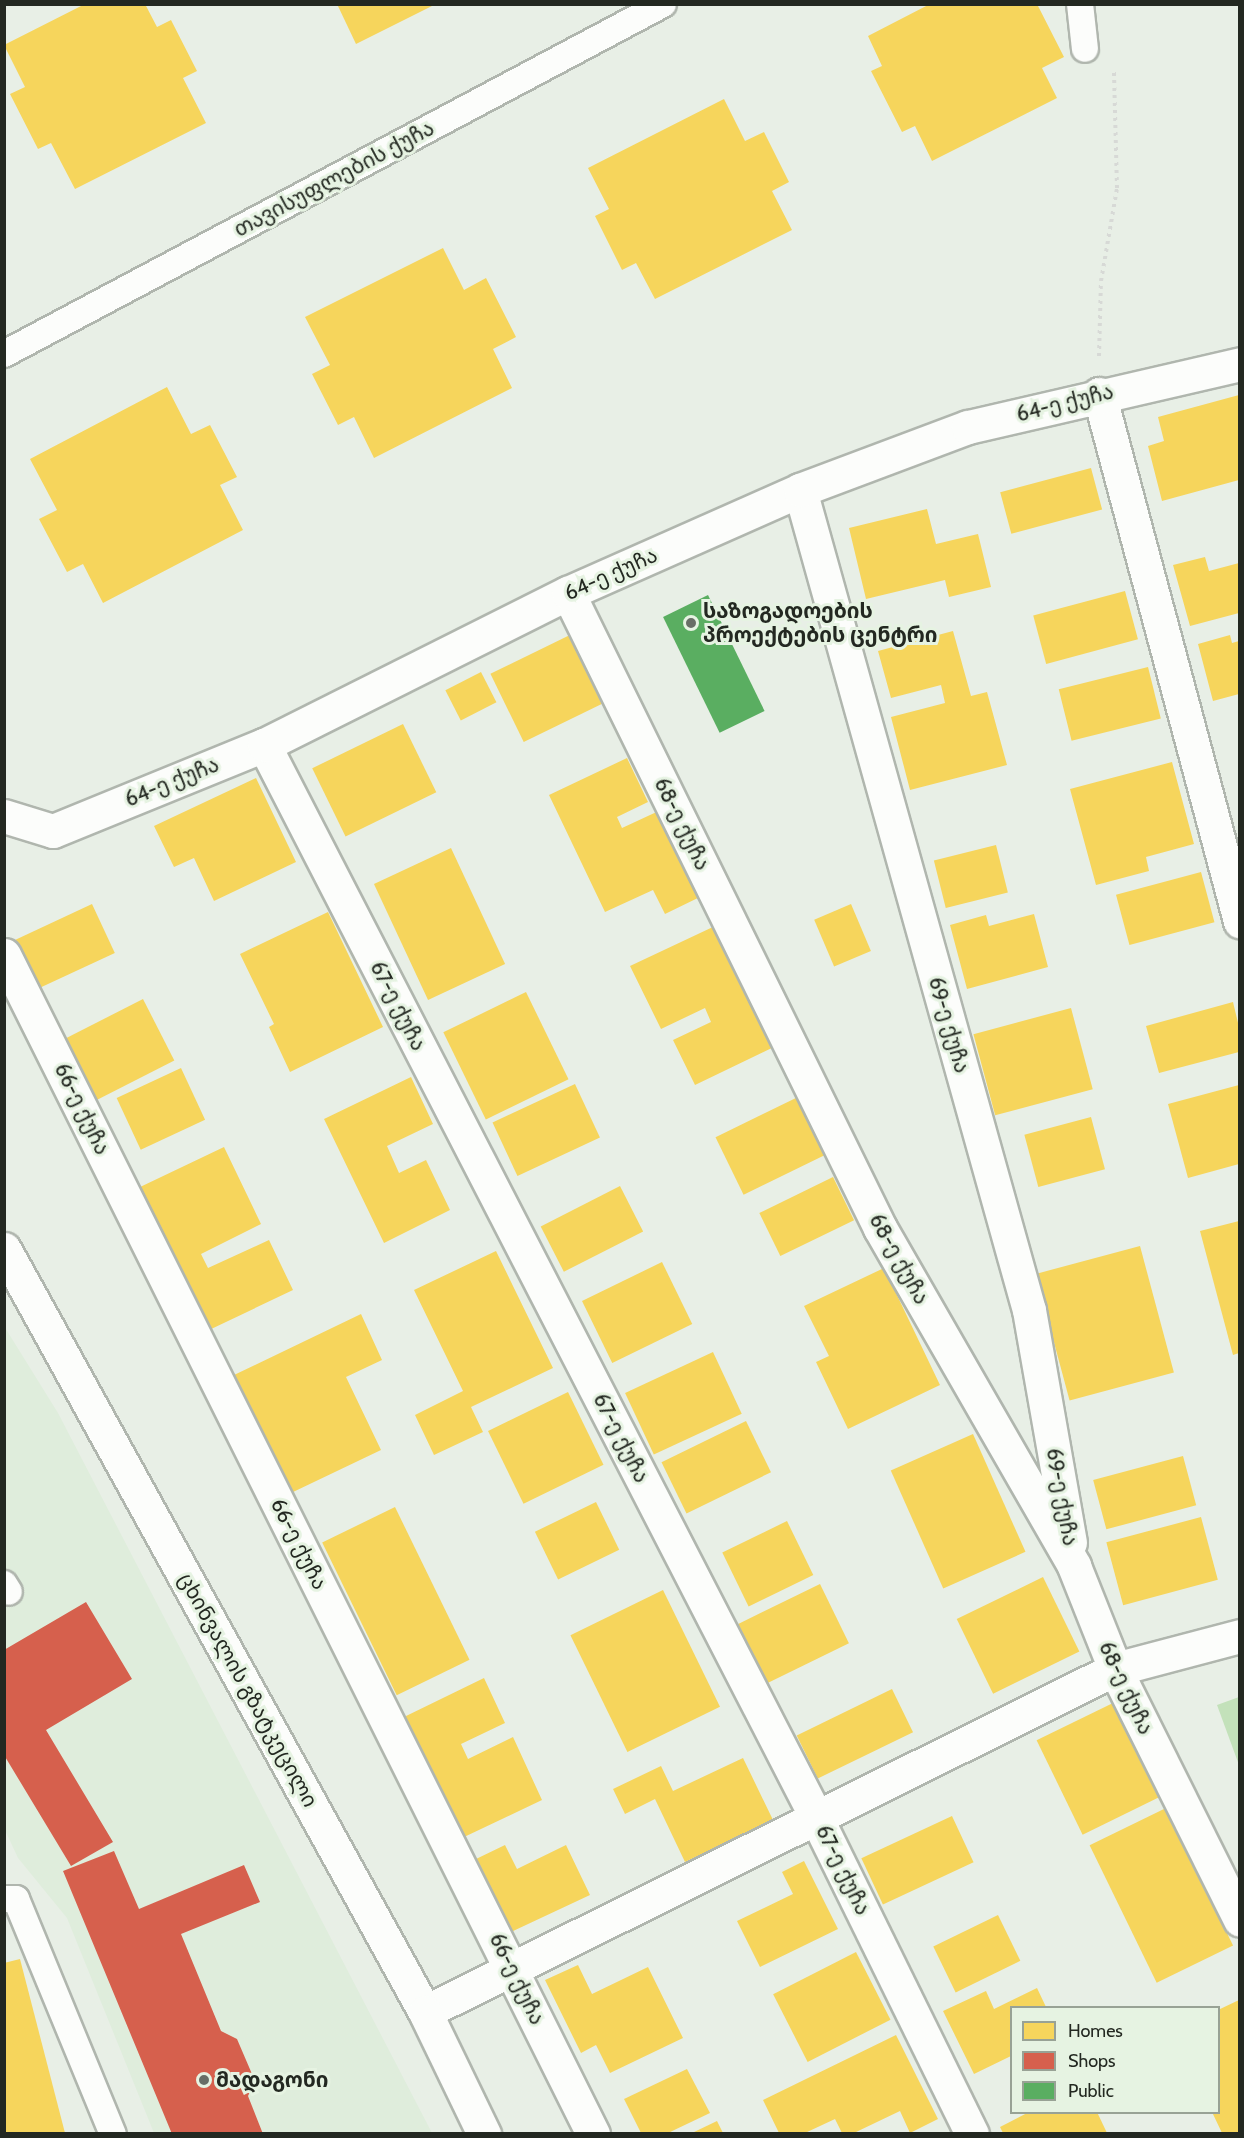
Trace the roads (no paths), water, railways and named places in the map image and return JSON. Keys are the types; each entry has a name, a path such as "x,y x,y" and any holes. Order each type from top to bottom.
{"street":[{"name":"64-ე ქუჩა","path":"4,816 53,831 264,745 568,592 800,490 968,427 1099,394 1239,364"},
{"path":"1099,394 1239,921"},
{"name":"69-ე ქუჩა","path":"800,490 1029,1310 1074,1566"},
{"name":"68-ე ქუჩა","path":"568,592 880,1228 1074,1566 1115,1669 1239,1920"},
{"name":"67-ე ქუჩა","path":"264,745 816,1817 972,2133"},
{"name":"66-ე ქუჩა","path":"4,955 593,2133"},
{"name":"ცხინვალის გზატკეცილი","path":"4,1249 425,2012 484,2133"},
{"path":"425,2012 1115,1669 1239,1636"}],"lane":[{"name":"თავისუფლების ქუჩა","path":"4,354 663,4"},
{"path":"1080,4 1085,49"},
{"path":"4,1899 16,1899 113,2133"}],"place":[{"name":"საზოგადოების პროექტების ცენტრი","path":"691,623"},
{"name":"მადაგონი","path":"204,2080"}]}
